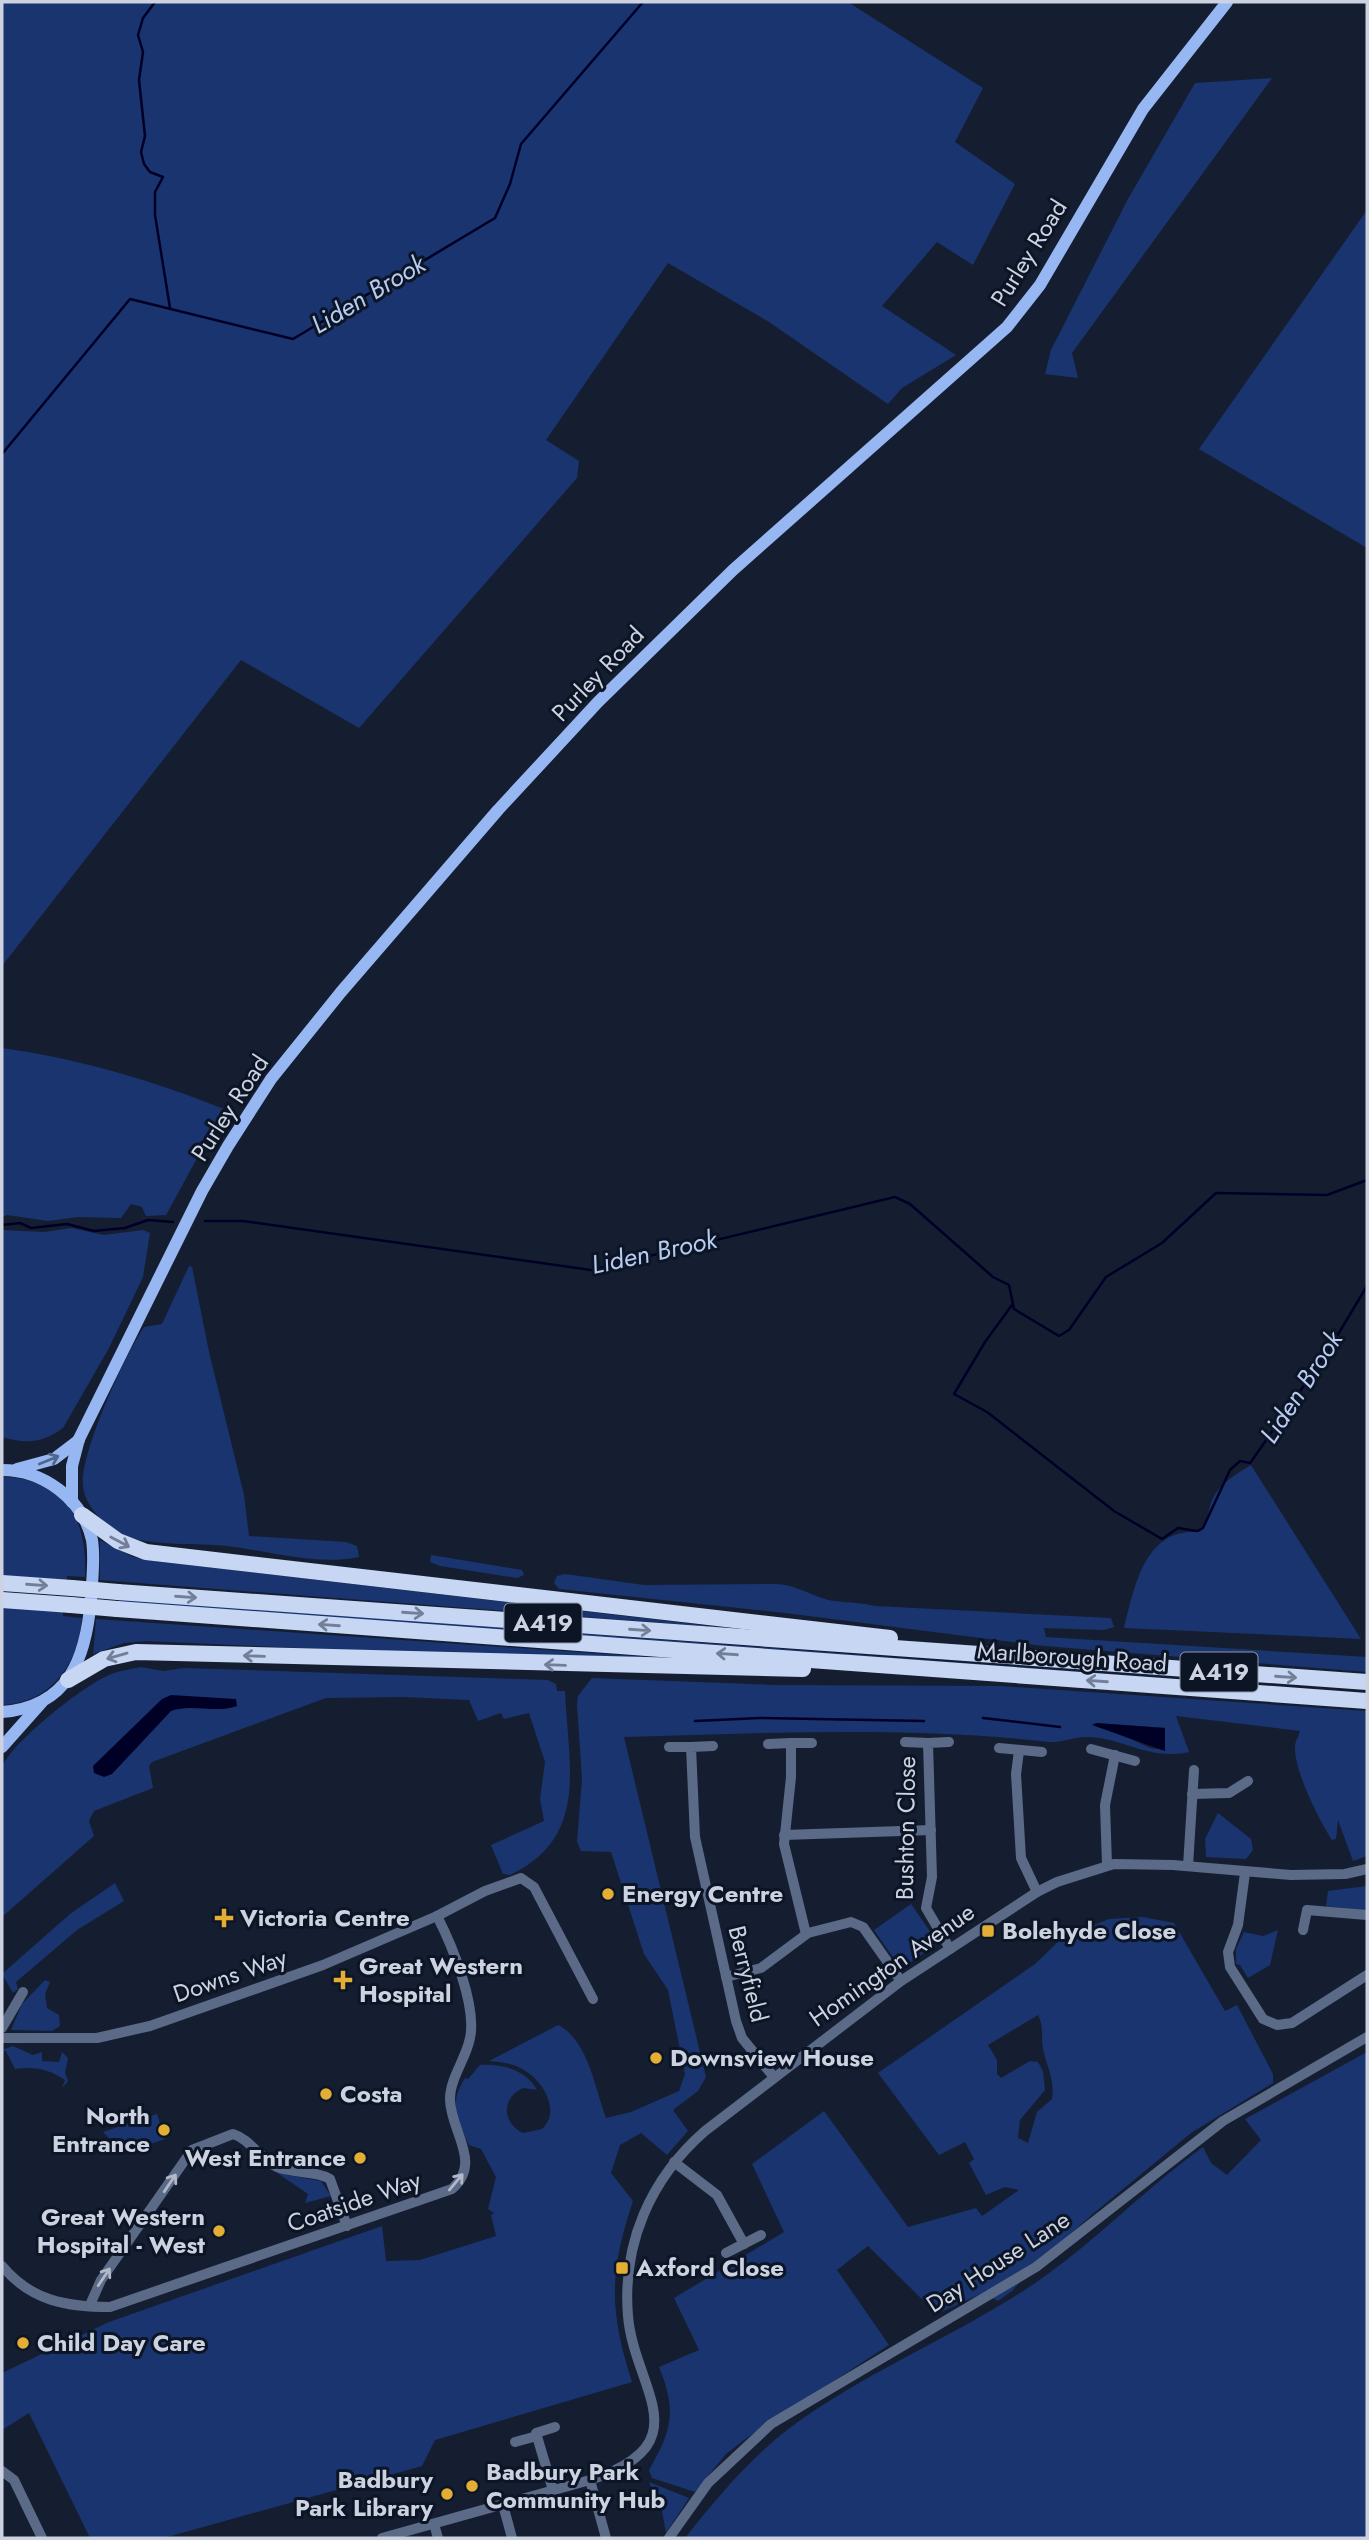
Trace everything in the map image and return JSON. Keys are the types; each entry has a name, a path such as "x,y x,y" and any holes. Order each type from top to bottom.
{"highway":[{"name":"A419","path":"77,1509 118,1541 146,1552 924,1643 969,1652"},
{"name":"A419","path":"2,1583 969,1652"},
{"name":"A419","path":"2,1600 942,1670"},
{"name":"A419","path":"68,1680 104,1659 136,1651 568,1665 942,1670"},
{"name":"Marlborough Road","path":"969,1652 1367,1682"},
{"name":"Marlborough Road","path":"942,1670 1367,1701"}],"main road":[{"name":"Purley Road","path":"68,1680 85,1644 91,1592 93,1547 77,1509 72,1466 79,1439 207,1182 243,1121 296,1047 498,810 606,694 733,570 868,447 954,376 1007,327 1040,285 1143,109 1227,2"},
{"name":"Purley Road","path":"5,1470 54,1459 79,1439"},
{"path":"5,1470 49,1483 77,1509"},
{"path":"2,1747 42,1702 68,1680"},
{"path":"2,1712 42,1702"}],"street":[{"name":"Bushton Close","path":"905,1742 949,1742"},
{"path":"791,1743 788,1822 784,1835 806,1934"},
{"path":"768,1744 812,1743"},
{"name":"Bushton Close","path":"928,1743 932,1877 926,1912 950,1949"},
{"path":"669,1747 713,1746"},
{"name":"Berryfield","path":"691,1747 695,1838 726,1977 742,2038 773,2077"},
{"path":"999,1748 1042,1752"},
{"path":"1091,1749 1135,1761"},
{"path":"1019,1751 1016,1774 1021,1858 1037,1892"},
{"path":"1107,1865 1105,1805 1115,1755"},
{"path":"1188,1866 1194,1770"},
{"path":"1192,1794 1230,1793 1248,1781"},
{"path":"784,1835 931,1830"},
{"name":"Homington Avenue","path":"382,2538 590,2480 631,2462 644,2448 653,2427 653,2396 631,2332 627,2282 631,2253 643,2212 674,2162 696,2139 773,2077 901,1981 1037,1892 1107,1865 1188,1866 1245,1873 1340,1875 1367,1870"},
{"path":"1245,1873 1238,1925 1228,1958 1232,1971 1263,2019 1277,2025 1292,2023 1367,1975"},
{"name":"Downs Way","path":"2,2038 70,2040 131,2032 300,1974 437,1916 512,1879 526,1880 538,1895 593,1999"},
{"path":"1303,1930 1307,1910 1367,1915"},
{"name":"Coatside Way","path":"3,2269 41,2297 63,2306 117,2306 447,2192 460,2180 465,2168 466,2155 450,2102 452,2086 470,2041 472,2016 455,1959 437,1916"},
{"path":"726,1977 761,1968 806,1934 847,1923 859,1924 901,1981"},
{"path":"2,2028 23,1992"},
{"name":"Day House Lane","path":"669,2538 715,2475 771,2424 1036,2267 1223,2121 1367,2037"},
{"path":"90,2305 101,2280 192,2150 233,2134 243,2138 260,2157 276,2167 330,2179 347,2226"},
{"path":"674,2162 717,2194 744,2244"},
{"path":"726,2253 761,2235"},
{"path":"553,2490 536,2433 555,2427"},
{"path":"515,2442 537,2436"},
{"path":"2,2471 14,2480 42,2538"},
{"path":"590,2480 606,2538"},
{"path":"503,2505 512,2538"},
{"path":"434,2524 438,2538"}],"shaded area":[{"path":"2,2 848,2 983,88 955,142 1015,184 973,265 937,242 882,306 956,355 902,388 888,404 769,322 668,263 546,440 579,461 577,478 359,728 241,660 2,966"},
{"path":"1272,78 1072,353 1078,378 1045,374 1051,350 1128,199 1195,83"},
{"path":"1367,210 1367,548 1199,449"},
{"path":"2,1048 115,1072 224,1109 166,1215 146,1216 142,1207 131,1204 121,1218 78,1217 48,1221 7,1215 2,1217"},
{"path":"71,1228 104,1235 143,1230 150,1233 143,1277 109,1348 63,1428 36,1440 5,1438 2,1437 2,1230 44,1232"},
{"path":"189,1266 192,1267 209,1352 244,1495 249,1536 346,1542 357,1546 359,1557 309,1559 227,1546 136,1539 111,1528 87,1501 83,1485 84,1470 105,1405 144,1327 162,1324"},
{"path":"1251,1465 1361,1639 1124,1628 1138,1577 1155,1549 1166,1539 1181,1533 1200,1532 1219,1489"},
{"path":"2,1477 24,1479 42,1485 57,1494 68,1506 77,1520 82,1537 85,1577 67,1576 66,1582 2,1577"},
{"path":"100,1540 133,1557 147,1560 728,1628 100,1580"},
{"path":"431,1555 522,1570 524,1575 517,1578 440,1566 430,1562"},
{"path":"565,1574 644,1585 776,1584 825,1599 875,1606 1111,1618 1114,1627 1104,1630 1044,1628 1046,1637 1367,1657 1367,1672 1044,1646 785,1613 559,1589 554,1583 557,1576"},
{"path":"119,1598 1201,1681 118,1603"},
{"path":"2,1607 63,1611 63,1616 82,1618 75,1650 59,1678 35,1697 2,1705"},
{"path":"96,1619 665,1658 386,1652 146,1641 124,1643 93,1654"},
{"path":"141,1667 163,1671 184,1668 548,1680 556,1684 557,1691 565,1691 570,1772 569,1796 563,1820 553,1841 535,1859 510,1875 503,1874 491,1845 544,1821 540,1799 545,1762 529,1713 504,1719 501,1713 478,1721 469,1700 326,1698 152,1762 149,1766 153,1788 94,1811 89,1821 94,1836 2,1917 2,1767 35,1728 70,1700 117,1672"},
{"path":"592,1678 774,1685 1000,1686 1367,1711 1367,1856 1353,1861 1338,1820 1336,1839 1332,1840 1321,1820 1308,1795 1296,1757 1295,1745 1300,1731 1176,1716 1189,1752 1174,1754 1086,1737 1054,1742 890,1732 624,1737 706,2077 698,2091 673,2110 688,2131 667,2155 641,2133 620,2145 611,2173 633,2201 619,2250 615,2292 619,2333 632,2382 435,2440 422,2466 164,2538 90,2538 29,2413 2,2430 2,2373 109,2322 382,2226 386,2261 420,2260 496,2236 491,2215 494,2213 488,2209 496,2177 481,2149 469,2145 464,2136 456,2111 457,2095 465,2078 468,2079 480,2065 513,2069 527,2077 537,2090 523,2088 516,2092 508,2104 508,2117 516,2129 523,2133 542,2129 548,2122 550,2105 536,2080 518,2067 489,2061 558,2025 577,2042 583,2053 606,2118 631,2112 679,2091 685,2074 668,1990 644,1954 611,1852 581,1851 577,1842 582,1779 578,1696","holes":["1096,1723 1165,1728 1165,1750 1150,1748"]},
{"path":"171,1695 236,1699 237,1706 171,1711 112,1774 104,1777 94,1773 93,1766 162,1699"},
{"path":"1096,1723 1165,1728 1165,1751 1092,1725"},
{"path":"1218,1813 1251,1839 1253,1850 1246,1859 1206,1857 1205,1839"},
{"path":"115,1883 124,1901 77,1930 16,1982 18,1989 13,1993 2,1974 70,1914"},
{"path":"1367,1886 1367,1911 1326,1906 1328,1891"},
{"path":"911,1904 938,1943 901,1969 874,1930"},
{"path":"1143,1917 1174,1923 1225,2011 1237,2005 1273,2074 1273,2083 1191,2133 1094,2213 998,2301 983,2293 937,2314 868,2246 837,2270 889,2345 748,2437 726,2454 695,2492 652,2478 649,2470 663,2443 670,2408 659,2367 699,2350 674,2298 784,2232 752,2164 824,2111 908,2227 976,2208 982,2216 1019,2190 1005,2187 986,2195 969,2163 974,2159 965,2142 939,2155 878,2073 1035,1964 1062,1938 1109,1919","holes":["1038,2015 1043,2049 1053,2092 1052,2099 1037,2112 1028,2143 1018,2138 1020,2120 1045,2090 1043,2071 1038,2062 1030,2061 1001,2078 997,2074 997,2060 988,2045"]},
{"path":"1278,1930 1270,1965 1248,1978 1240,1965 1236,1964 1236,1949 1244,1932 1263,1936"},
{"path":"45,1980 50,1982 45,1994 47,2008 59,2015 60,2026 52,2031 11,2030 22,2004"},
{"path":"13,2046 33,2055 42,2052 42,2061 59,2062 62,2052 68,2058 65,2073 68,2081 62,2088 65,2080 53,2073 35,2068 15,2069 6,2051 2,2050"},
{"path":"1367,2052 1367,2538 685,2538 748,2465 791,2427 847,2390 992,2310 1044,2277 1203,2147 1211,2163 1227,2175 1261,2140 1245,2119"},
{"path":"157,2114 165,2139 124,2153 103,2132"},
{"path":"267,2166 287,2175 321,2181 331,2196 305,2203 308,2194"},
{"path":"649,2482 689,2498 666,2533 662,2511"}],"waterway":[{"path":"155,2 143,18 138,35 143,52 139,80 145,136 141,152 144,164 150,172 163,177 155,192 155,215 170,308"},
{"name":"Liden Brook","path":"2,454 130,299 293,339 495,218 510,184 521,144 643,2"},
{"name":"Liden Brook","path":"205,1221 243,1221 591,1270 895,1197 910,1204 993,1277 1009,1285 1014,1309 1059,1336 1069,1330 1106,1277 1162,1243 1216,1193 1327,1195 1367,1180"},
{"name":"Liden Brook","path":"2,1225 20,1223 31,1228 67,1224 94,1231 125,1228 148,1220 173,1222"},
{"name":"Liden Brook","path":"1012,1305 985,1342 954,1394 987,1412 1114,1511 1162,1539 1178,1528 1197,1531 1203,1528 1230,1470 1240,1461 1250,1463 1253,1459 1328,1351 1367,1286"},
{"path":"695,1721 760,1718 924,1721"},
{"path":"983,1718 1060,1727"}],"place":[{"name":"Energy Centre","path":"608,1894"},
{"name":"Victoria Centre","path":"224,1918"},
{"name":"Bolehyde Close","path":"988,1931"},
{"name":"Great Western Hospital","path":"343,1980"},
{"name":"Downsview House","path":"656,2058"},
{"name":"Costa","path":"326,2094"},
{"name":"North Entrance","path":"164,2130"},
{"name":"West Entrance","path":"360,2158"},
{"name":"Great Western Hospital - West","path":"219,2231"},
{"name":"Axford Close","path":"622,2268"},
{"name":"Child Day Care","path":"23,2343"},
{"name":"Badbury Park Community Hub","path":"472,2486"},
{"name":"Badbury Park Library","path":"447,2494"}]}
